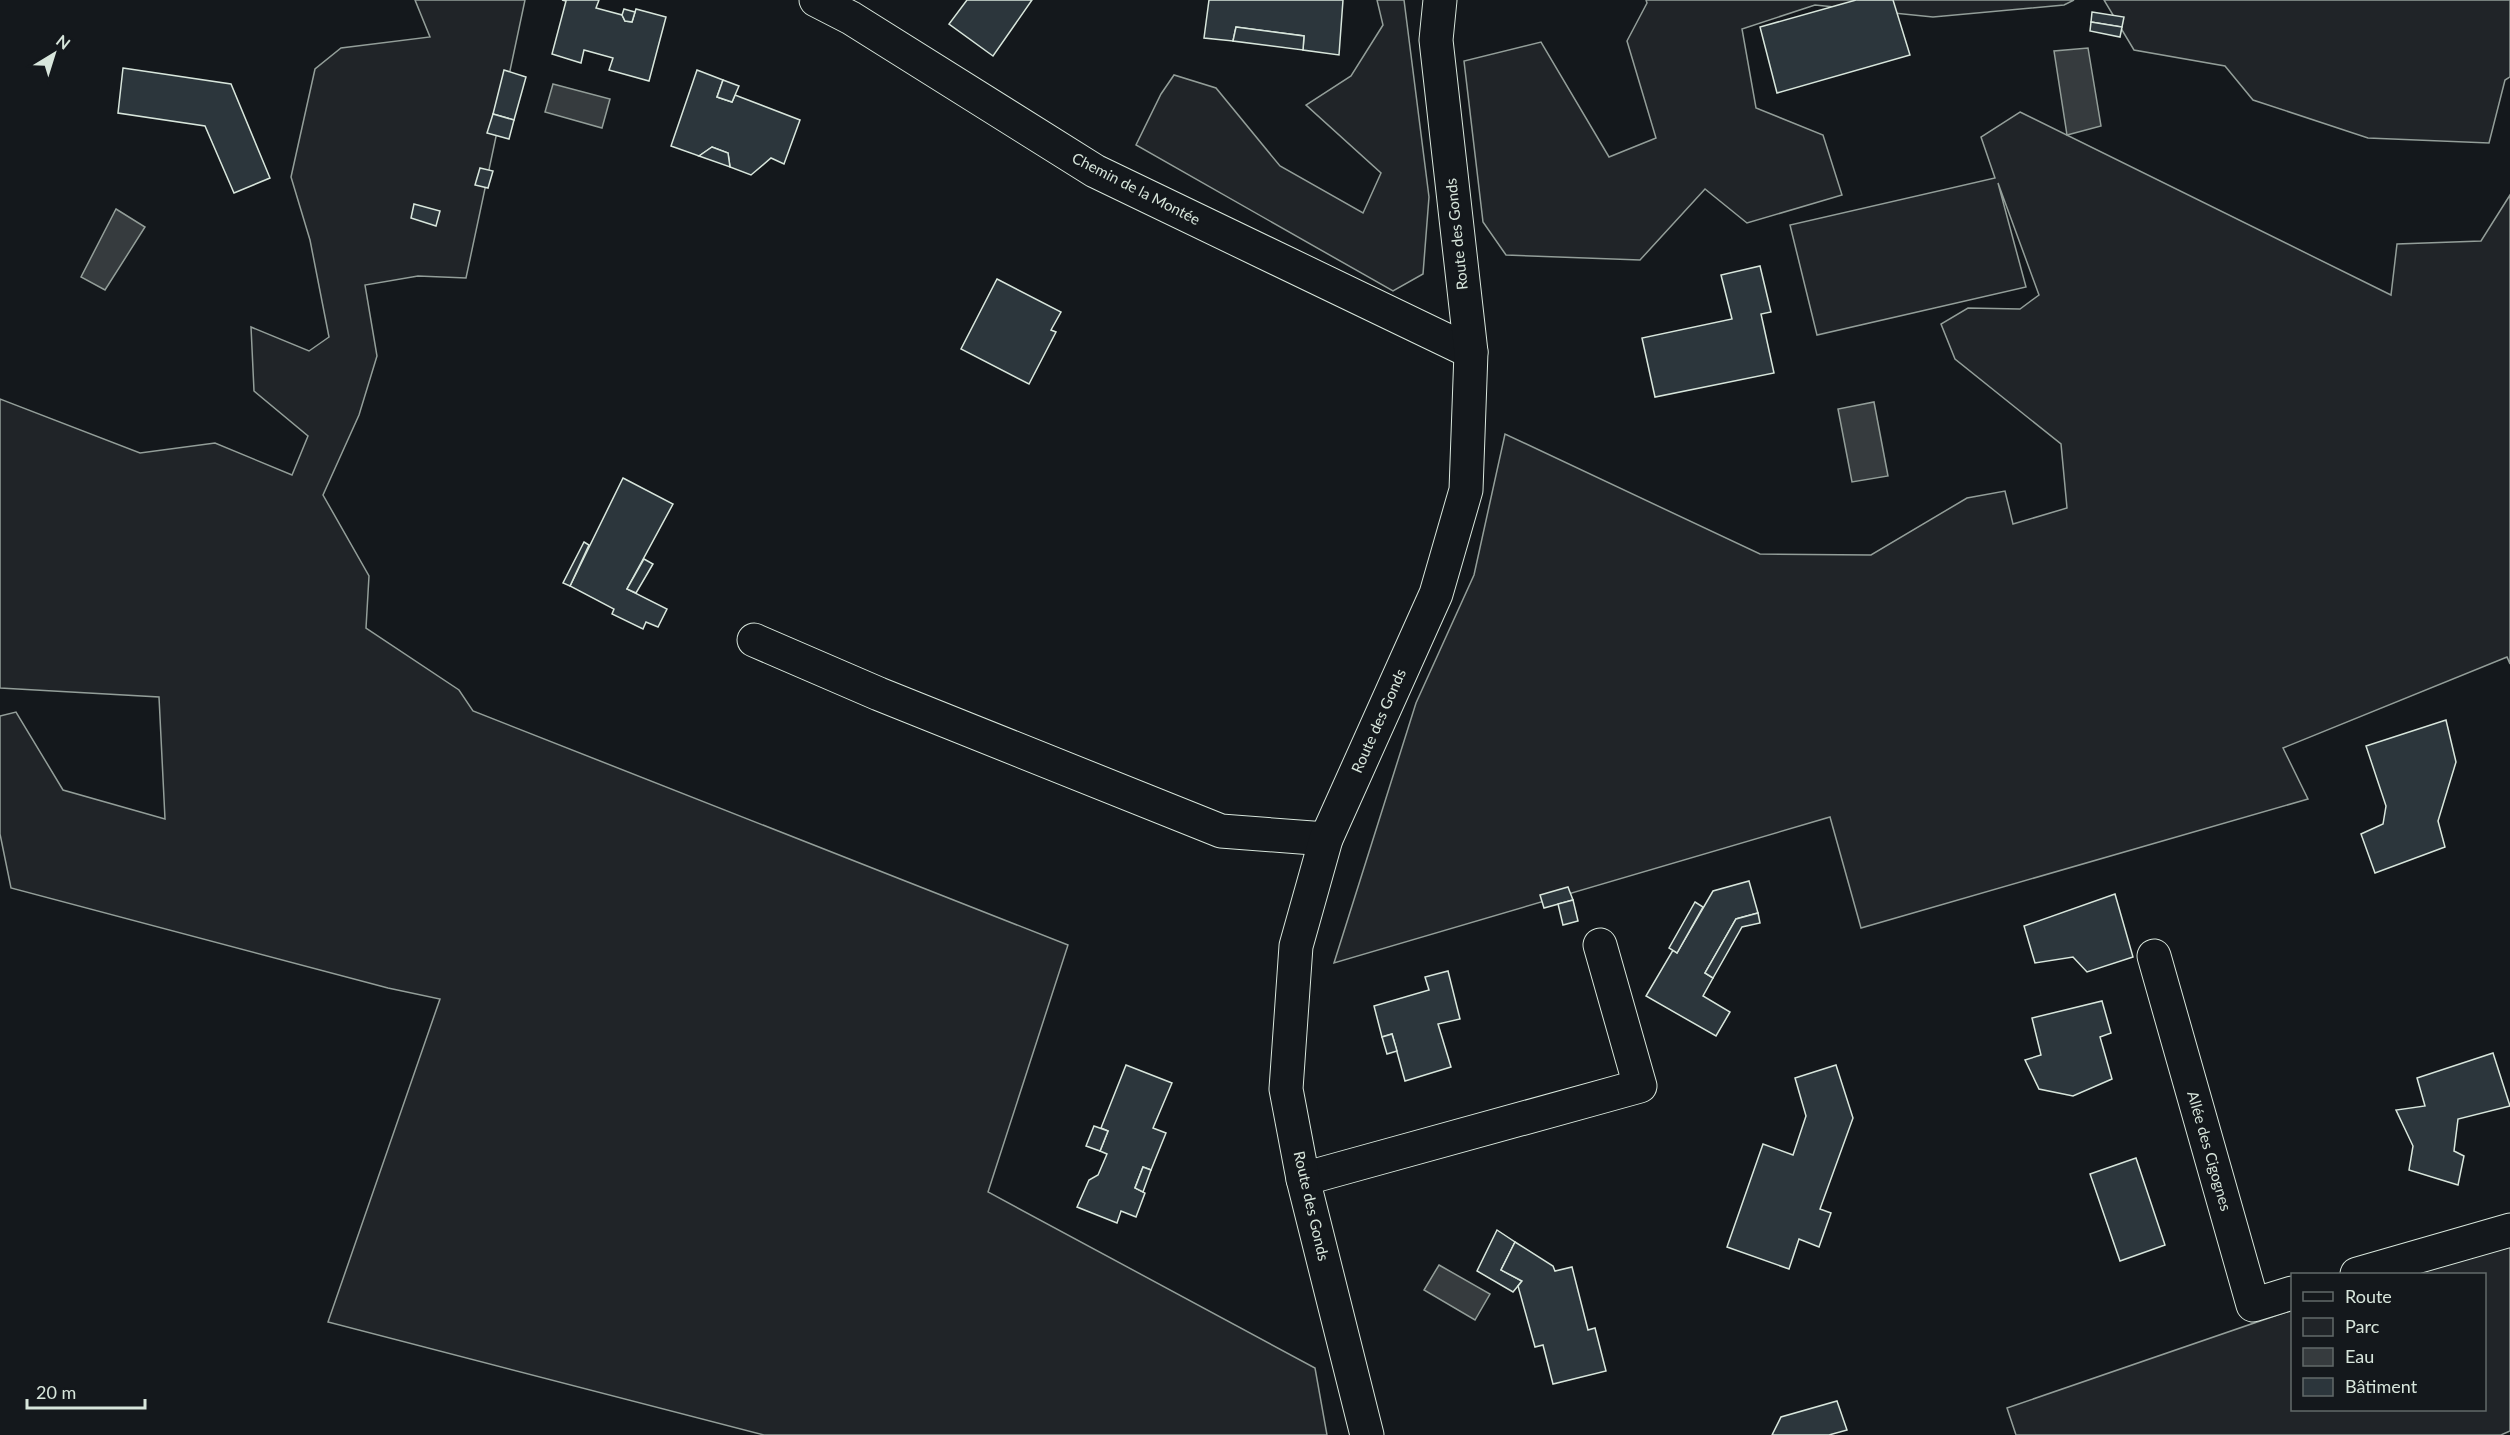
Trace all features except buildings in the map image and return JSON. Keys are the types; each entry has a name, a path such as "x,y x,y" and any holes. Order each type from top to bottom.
{"street":[{"name":"Chemin de la Montée","path":"816,0 857,9 1095,171 1471,352"},
{"name":"Route des Gonds","path":"1367,1435 1303,1179 1286,1089 1296,946 1326,838 1439,584 1466,490 1471,352 1436,40 1440,0"},
{"path":"754,640 879,694 1221,831 1326,838"},
{"path":"1303,1179 1640,1086 1600,945"},
{"name":"Allée des Cigognes","path":"2154,956 2253,1305 2291,1293"},
{"path":"2364,1273 2510,1230"}],"green space":[{"path":"415,0 525,0 466,278 418,276 365,285 377,356 359,415 323,495 369,576 366,628 459,690 473,711 1068,945 988,1192 1315,1368 1327,1435 764,1435 328,1322 440,999 388,988 11,888 0,834 0,716 16,712 63,790 165,819 159,697 0,688 0,399 140,453 215,443 292,475 308,436 254,391 251,327 309,351 329,337 310,240 291,177 315,69 341,48 430,37"},
{"path":"1377,0 1404,0 1429,197 1423,274 1393,291 1136,145 1161,94 1174,75 1216,88 1280,166 1363,213 1381,173 1306,105 1351,76 1383,25"},
{"path":"1646,0 2074,0 2064,5 1933,17 1815,5 1742,29 1756,108 1823,135 1842,195 1747,223 1705,189 1640,260 1506,255 1483,222 1464,61 1541,42 1609,157 1656,138 1627,41 1647,3"},
{"path":"2104,0 2510,0 2510,77 2505,80 2489,143 2368,138 2253,100 2225,66 2134,50"},
{"path":"2020,112 2391,295 2397,244 2481,241 2510,195 2510,664 2507,657 2283,748 2308,799 1861,928 1830,817 1334,963 1416,703 1474,575 1505,434 1760,554 1871,555 1967,498 2005,491 2013,524 2067,508 2061,444 1955,359 1941,324 1968,308 2020,309 2039,295 1998,183 2026,287 1817,335 1790,225 1995,178 1981,137"},
{"path":"2510,1236 2510,1431 2501,1435 2016,1435 2007,1408 2291,1310 2291,1411 2486,1411 2486,1273 2401,1273"}],"water":[{"path":"2088,48 2101,126 2067,135 2054,51"},
{"path":"553,84 610,99 602,128 545,112"},
{"path":"116,209 145,227 105,290 81,277"},
{"path":"1874,402 1888,476 1852,482 1838,409"},
{"path":"1439,1265 1490,1294 1475,1320 1424,1290"}]}
